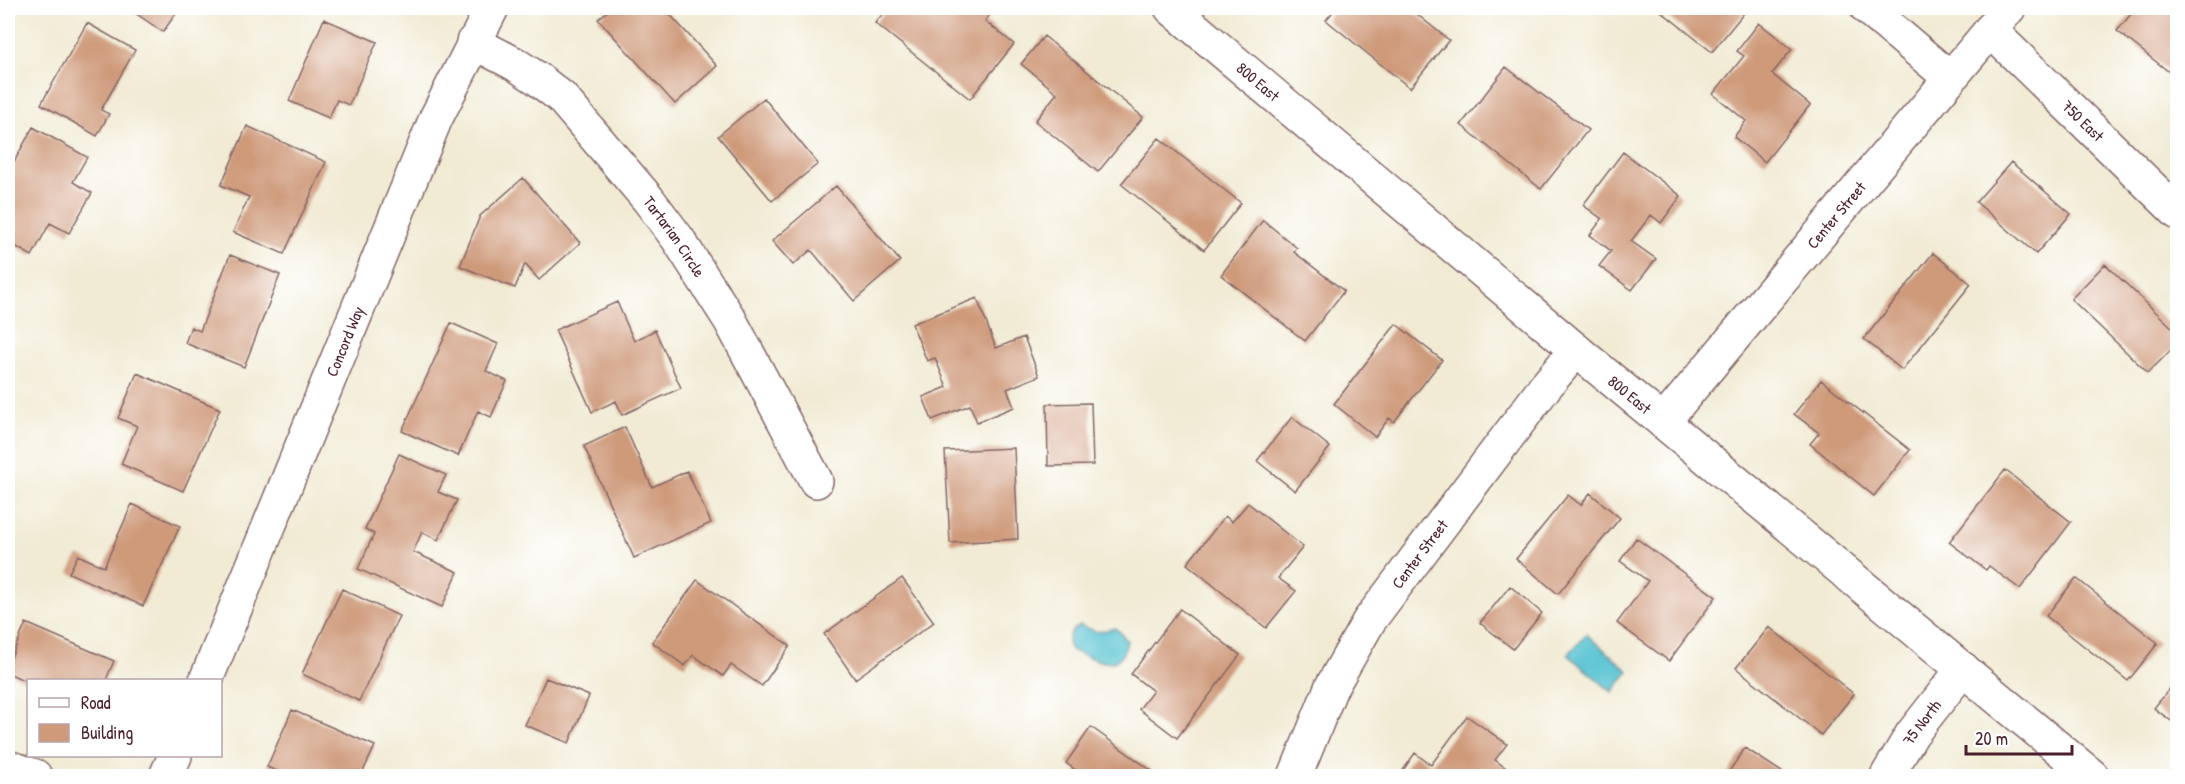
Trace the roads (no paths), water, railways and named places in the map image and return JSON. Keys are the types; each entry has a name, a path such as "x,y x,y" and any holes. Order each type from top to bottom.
{"street":[{"name":"Concord Way","path":"207,679 436,118 492,8"},
{"name":"800 East","path":"1171,8 1576,350 2092,777"},
{"path":"1867,8 1950,78"},
{"name":"Center Street","path":"1663,422 2000,19"},
{"name":"750 East","path":"2000,19 2178,213"},
{"name":"Tartarian Circle","path":"473,42 523,69 561,97 648,199 678,240 730,320 816,482"},
{"name":"Center Street","path":"1295,777 1331,688 1347,656 1369,621 1545,387 1576,350"},
{"name":"75 North","path":"1887,777 1912,734 1963,669"},
{"path":"166,777 175,757"},
{"path":"8,767 35,777"}],"water":[{"path":"1080,625 1097,632 1115,628 1127,641 1124,652 1113,662 1106,662 1072,651 1068,644 1069,636"},
{"path":"1586,634 1629,671 1612,692 1568,655"}]}
